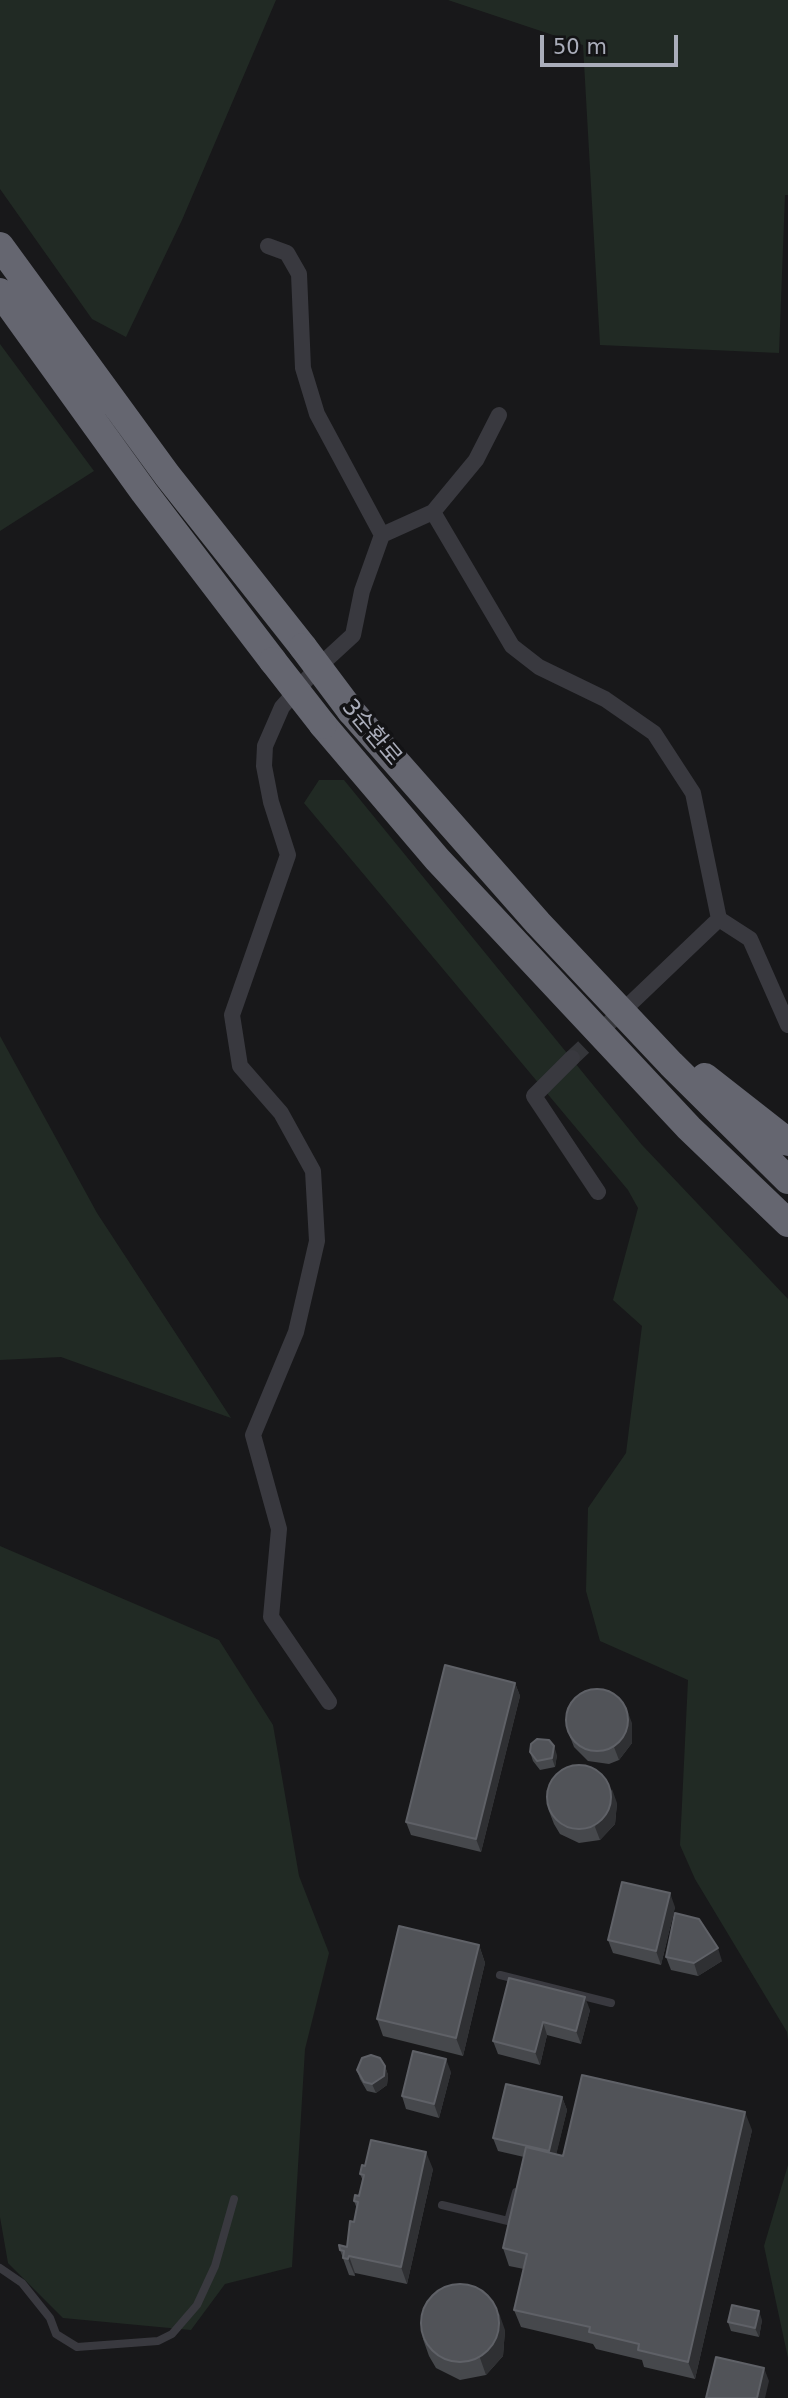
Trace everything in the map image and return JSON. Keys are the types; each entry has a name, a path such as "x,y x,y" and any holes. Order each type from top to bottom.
{"highway":[{"name":"3순환로","path":"0,246 167,475 351,711 788,1180"},
{"name":"3순환로","path":"0,292 144,492 323,725 437,859 690,1128 788,1223"},
{"path":"500,926 788,1246"},
{"path":"622,1003 788,1142"}],"street":[{"path":"268,246 287,253 299,274 303,368 317,414 382,535"},
{"path":"329,1702 271,1617 279,1529 253,1435 296,1332 317,1241 313,1171 281,1113 240,1066 232,1015 288,855 271,802 264,766 265,746 282,708 316,669 353,635 362,591 382,535 433,512 476,460 499,415"},
{"path":"433,512 512,646 539,667 605,699 654,733 693,793 719,919 750,939 788,1025"},
{"path":"622,1003 719,919"},
{"path":"572,1058 534,1096 598,1192"}],"lane":[{"path":"500,1975 611,2003"},
{"path":"442,2205 508,2221 518,2185"},
{"path":"0,2268 22,2283 50,2318 56,2334 77,2347 158,2341 172,2334 197,2305 215,2266 234,2199"}],"shaded area":[{"path":"0,0 276,0 182,220 126,337 92,319 0,189"},
{"path":"448,0 788,0 788,195 785,195 779,353 600,345 583,45"},
{"path":"0,344 94,471 0,531"},
{"path":"319,780 344,780 642,1145 788,1299 788,2040 787,2032 695,1879 680,1845 688,1680 600,1641 586,1591 588,1508 626,1453 642,1326 613,1300 638,1208 628,1190 304,803"},
{"path":"0,1036 97,1213 231,1418 61,1357 0,1360"},
{"path":"0,1546 219,1640 273,1725 299,1876 329,1953 305,2049 292,2267 225,2284 191,2330 63,2318 8,2263 0,2217"},
{"path":"788,2165 788,2358 764,2246"}],"building":[{"path":"445,1665 515,1683 476,1839 406,1822"},
{"path":"597,1689 619,1698 628,1720 619,1742 597,1751 575,1742 566,1720 575,1698"},
{"path":"537,1739 549,1740 554,1746 552,1758 537,1761 530,1752 531,1744"},
{"path":"573,1765 585,1765 602,1774 609,1785 609,1809 602,1820 585,1829 573,1829 561,1824 552,1815 547,1803 547,1791 552,1779 561,1770"},
{"path":"622,1882 670,1893 656,1951 608,1940"},
{"path":"675,1913 699,1919 718,1948 694,1963 666,1957"},
{"path":"399,1926 479,1945 456,2038 377,2019"},
{"path":"509,1978 585,1997 576,2031 543,2022 535,2052 493,2041"},
{"path":"413,2051 446,2059 434,2104 402,2096"},
{"path":"371,2055 380,2058 385,2066 384,2076 372,2084 364,2082 357,2070 362,2058"},
{"path":"582,2075 745,2112 688,2362 638,2350 639,2344 589,2332 590,2327 514,2310 527,2254 503,2248 526,2147 563,2156"},
{"path":"506,2084 562,2097 549,2151 493,2138"},
{"path":"371,2140 426,2152 401,2267 349,2256 348,2259 343,2258 344,2251 340,2250 339,2245 347,2247 350,2221 354,2222 358,2202 354,2201 355,2195 359,2196 364,2175 360,2174 362,2165 365,2166"},
{"path":"460,2284 475,2287 488,2295 496,2308 499,2323 496,2338 488,2351 475,2359 460,2362 445,2359 432,2351 424,2338 421,2323 424,2308 432,2295 445,2287"},
{"path":"732,2305 759,2311 755,2328 728,2322"},
{"path":"716,2357 764,2368 757,2398 706,2398"}],"tunnel":[{"path":"572,1058 626,1007"}]}
